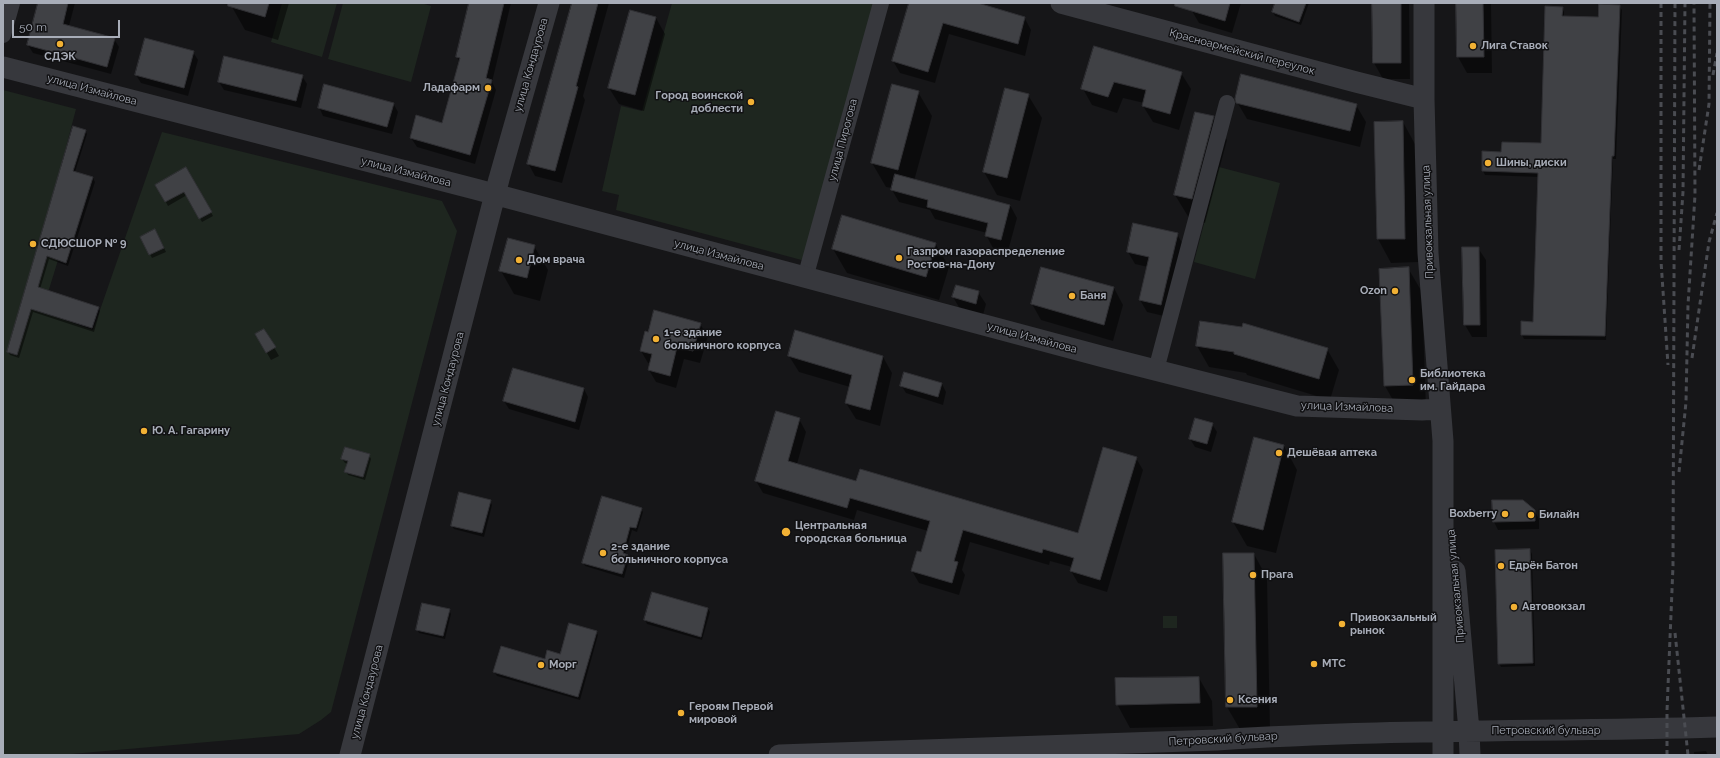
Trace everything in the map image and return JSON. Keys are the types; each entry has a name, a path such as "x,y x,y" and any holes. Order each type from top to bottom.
{"street":[{"path":"3,35 12,3"},
{"name":"улица Кондаурова","path":"350,755 495,195 549,3"},
{"name":"улица Пирогова","path":"805,278 881,3"},
{"name":"Красноармейский переулок","path":"1061,3 1424,99"},
{"name":"Привокзальная улица","path":"1424,3 1424,99 1428,253 1439,409 1470,755"},
{"name":"улица Измайлова","path":"3,66 805,278 1297,406 1422,410 1439,409"},
{"path":"1156,370 1227,102"},
{"name":"Привокзальная улица","path":"1443,441 1443,755"},
{"name":"Петровский бульвар","path":"779,755 1443,732 1667,730 1717,727"}],"shaded area":[{"path":"282,3 337,3 322,57 271,42"},
{"path":"343,3 421,3 431,6 411,82 328,59"},
{"path":"672,3 880,3 809,262 616,210 619,195 602,191 621,106 642,111"},
{"path":"3,90 76,109 61,166 84,176 42,312 93,330 162,132 442,201 457,231 331,712 299,734 60,755 3,755"},
{"path":"1219,167 1280,183 1255,279 1194,262"},
{"path":"1163,616 1177,616 1177,628 1163,628"}],"building":[{"path":"38,3 68,3 63,24 115,38 107,67 27,45"},
{"path":"228,3 269,3 265,17 228,6"},
{"path":"469,3 504,3 486,78 492,80 470,155 410,138 416,115 442,123 460,58 456,57"},
{"path":"572,3 598,3 576,86 578,87 555,171 527,164"},
{"path":"909,3 978,3 1025,17 1018,44 943,23 928,72 892,61"},
{"path":"1175,3 1230,3 1225,21 1175,6"},
{"path":"1275,3 1306,3 1299,22 1272,12"},
{"path":"1372,3 1401,3 1401,63 1373,63"},
{"path":"1456,3 1483,3 1484,57 1457,57"},
{"path":"1599,4 1620,5 1605,336 1521,335 1521,321 1533,322 1538,173 1482,171 1482,151 1501,152 1502,142 1541,143 1545,6 1563,7 1562,16 1598,17"},
{"path":"630,10 656,17 635,95 608,88"},
{"path":"145,38 194,51 184,88 135,75"},
{"path":"1094,46 1182,72 1170,114 1142,106 1146,90 1114,82 1108,97 1081,89"},
{"path":"224,56 303,75 296,101 218,82"},
{"path":"1241,74 1357,104 1350,131 1236,103 1235,99"},
{"path":"324,84 394,103 387,127 318,108"},
{"path":"892,84 919,91 898,170 871,163"},
{"path":"1005,88 1029,94 1007,178 983,172"},
{"path":"1195,112 1214,116 1192,199 1174,195"},
{"path":"1403,121 1405,239 1377,239 1374,122"},
{"path":"73,126 86,130 73,171 93,177 66,263 47,256 38,287 99,307 92,328 31,309 17,355 7,352"},
{"path":"186,167 212,212 199,219 184,192 165,202 155,185"},
{"path":"895,174 1010,205 1001,240 985,236 988,223 927,207 928,200 891,190"},
{"path":"842,215 936,243 926,277 832,249"},
{"path":"1133,223 1178,233 1161,305 1139,300 1149,257 1127,252"},
{"path":"155,229 164,248 149,255 140,237"},
{"path":"508,238 535,245 527,278 499,271"},
{"path":"1462,247 1479,247 1480,325 1464,325"},
{"name":"Баня","path":"1041,267 1114,287 1104,325 1031,304"},
{"path":"1409,267 1413,385 1384,386 1379,269"},
{"path":"956,285 979,291 976,304 952,297"},
{"path":"654,310 701,323 693,351 677,347 670,376 648,370 652,354 640,351 645,331 648,332"},
{"path":"1200,321 1242,327 1243,323 1328,348 1319,379 1234,354 1234,352 1196,346"},
{"path":"264,329 276,347 266,353 255,334"},
{"path":"795,330 883,356 870,410 845,403 852,375 788,356"},
{"path":"513,368 584,388 575,422 503,401"},
{"path":"904,372 942,383 938,397 900,386"},
{"path":"776,411 800,418 788,461 856,481 860,469 1078,533 1103,447 1137,457 1100,580 1070,571 1074,558 1043,549 1042,553 963,530 954,561 958,562 952,583 911,571 917,551 921,552 930,521 850,498 847,508 755,481"},
{"path":"1195,418 1213,423 1207,444 1189,439"},
{"path":"1254,437 1284,445 1263,530 1232,522"},
{"path":"345,447 370,454 363,477 344,472 348,461 341,459"},
{"path":"459,492 491,500 482,533 451,526"},
{"path":"602,496 642,508 636,528 630,527 623,553 628,555 622,574 582,563"},
{"path":"1492,500 1523,500 1535,510 1535,521 1493,522"},
{"name":"Автовокзал","path":"1530,549 1533,663 1498,664 1495,550"},
{"path":"1223,553 1254,553 1257,707 1226,707"},
{"path":"652,592 708,608 701,637 644,620"},
{"path":"422,603 450,609 443,636 416,630"},
{"name":"Морг","path":"569,623 597,631 578,697 493,672 501,646 545,659 547,650 560,654"},
{"path":"1199,677 1200,703 1116,705 1115,678"}],"railway":[{"path":"1661,3 1661,261 1668,365"},
{"path":"1667,755 1667,711 1673,566 1675,3"},
{"path":"1679,250 1683,192 1685,3"},
{"path":"1679,472 1686,402 1688,305 1695,195 1694,3"},
{"path":"1699,170 1709,104 1710,3"},
{"path":"1713,75 1717,53"},
{"path":"1692,358 1709,242 1717,213"},
{"path":"1675,633 1688,755"}],"place":[{"name":"СДЭК","path":"60,44"},
{"name":"Лига Ставок","path":"1473,46"},
{"name":"Ладафарм","path":"488,88"},
{"name":"Город воинской доблести","path":"751,102"},
{"name":"Шины, диски","path":"1488,163"},
{"name":"СДЮСШОР № 9","path":"33,244"},
{"name":"Газпром газораспределение Ростов-на-Дону","path":"899,258"},
{"name":"Дом врача","path":"519,260"},
{"name":"Ozon","path":"1395,291"},
{"name":"Баня","path":"1072,296"},
{"name":"1-е здание больничного корпуса","path":"656,339"},
{"name":"Библиотека им. Гайдара","path":"1412,380"},
{"name":"Ю. А. Гагарину","path":"144,431"},
{"name":"Дешёвая аптека","path":"1279,453"},
{"name":"Boxberry","path":"1505,514"},
{"name":"Билайн","path":"1531,515"},
{"name":"Центральная городская больница","path":"786,532"},
{"name":"2-е здание больничного корпуса","path":"603,553"},
{"name":"Едрён Батон","path":"1501,566"},
{"name":"Прага","path":"1253,575"},
{"name":"Автовокзал","path":"1514,607"},
{"name":"Привокзальный рынок","path":"1342,624"},
{"name":"МТС","path":"1314,664"},
{"name":"Морг","path":"541,665"},
{"name":"Ксения","path":"1230,700"},
{"name":"Героям Первой мировой","path":"681,713"}]}
